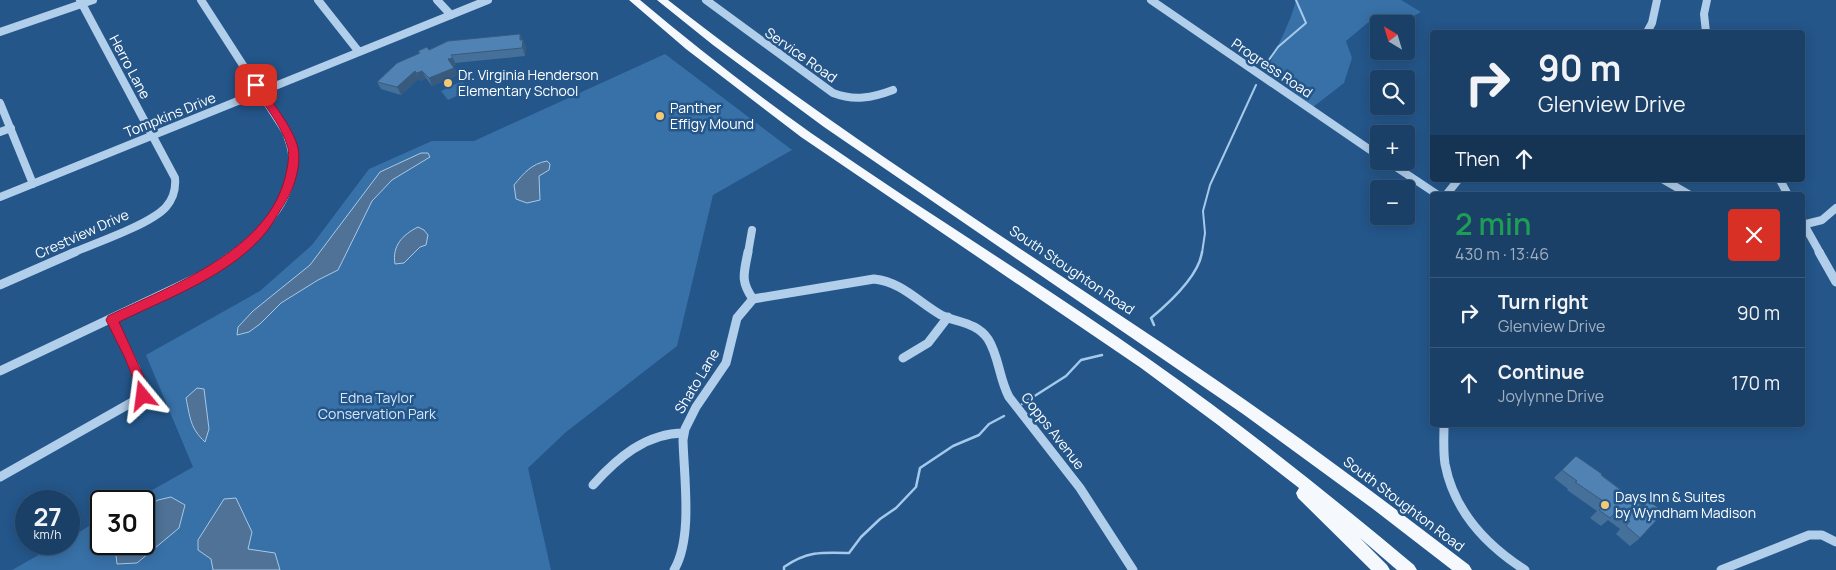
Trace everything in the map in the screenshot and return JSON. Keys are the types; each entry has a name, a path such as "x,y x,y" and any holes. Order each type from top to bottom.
{"main road":[{"path":"634,0 703,57 816,141 1141,360 1274,459 1409,570"},
{"name":"South Stoughton Road","path":"662,0 761,78 813,115 1255,415 1464,570"},
{"path":"1274,459 1290,479 1382,570"}],"street":[{"path":"0,32 81,2 92,0"},
{"path":"0,371 207,274 234,255 262,229 286,193 293,168 293,149 286,132 200,0"},
{"path":"318,0 359,52"},
{"path":"437,0 451,15"},
{"name":"Tompkins Drive","path":"0,197 488,0"},
{"name":"Service Road","path":"706,0 833,93 849,98 865,99 893,90"},
{"name":"Progress Road","path":"1151,0 1370,150"},
{"path":"1648,30 1655,16 1654,5 1657,0"},
{"path":"1706,0 1704,14 1706,30"},
{"name":"Herro Lane","path":"81,2 174,178 175,192 171,202"},
{"path":"0,103 33,184"},
{"path":"0,132 11,128"},
{"path":"1400,170 1434,192"},
{"path":"1448,192 1456,182"},
{"path":"1667,182 1685,192"},
{"name":"Crestview Drive","path":"0,285 152,218 171,202"},
{"path":"1805,224 1822,220 1836,208"},
{"path":"1805,228 1836,282"},
{"path":"752,230 743,280 753,299"},
{"name":"Copps Avenue","path":"753,299 864,279 886,280 948,317 974,326 985,335 995,355 1000,375 1009,396 1067,470 1133,570"},
{"name":"Shato Lane","path":"674,570 680,560 685,542 684,433 696,407 726,363 731,348 736,318 753,299"},
{"path":"903,358 928,343 948,317"},
{"path":"0,477 127,407 144,393 131,358 112,320"},
{"path":"1444,427 1445,464 1454,493 1468,519 1490,543 1525,570"},
{"path":"593,485 610,466 653,438 665,434 684,433"},
{"path":"1721,570 1809,535 1822,535 1836,542"}],"green space":[{"path":"1296,0 1401,0 1421,12 1415,15 1370,15 1370,21 1346,41 1352,58 1344,83 1313,107 1267,71"},
{"name":"Edna Taylor Conservation Park","path":"665,54 792,150 713,195 677,346 566,432 528,468 551,570 12,570 39,555 80,555 80,531 90,526 90,555 155,555 155,490 152,490 193,467 146,355 260,291 312,245 369,169 432,141 474,141"},
{"path":"462,81 469,90 448,100 441,91"}],"shaded area":[{"path":"421,153 428,153 430,157 392,180 372,201 338,270 281,303 249,332 237,335 238,327 253,311 310,265 380,172"},
{"path":"547,161 550,164 549,170 539,176 540,200 527,203 516,199 514,185 532,167"},
{"path":"418,227 428,235 426,245 420,247 404,263 395,264 395,252 399,242"},
{"path":"197,388 204,389 209,429 205,442 193,427 186,398"},
{"path":"171,497 185,505 179,528 155,548 155,502"},
{"path":"236,498 252,532 248,549 275,553 280,570 213,570 211,559 198,550 198,540 224,499"},
{"path":"116,555 147,555 137,563 117,564"}],"building":[{"path":"520,34 520,40 523,40 522,48 451,55 453,58 448,59 454,68 429,78 422,71 417,73 415,71 397,87 377,82 397,63 420,53 418,51 427,47 429,50 448,41"},
{"path":"1576,456 1643,507 1649,501 1664,512 1640,538 1626,526 1630,521 1617,511 1610,518 1599,510 1606,503 1575,482 1577,481 1562,470"}],"waterway":[{"path":"1264,67 1278,47 1306,23 1296,0"},
{"path":"1202,253 1205,233 1203,211 1210,185 1256,85"},
{"path":"1154,325 1151,318 1174,297 1189,279 1200,261 1202,252"},
{"path":"1022,404 1066,376 1081,360 1102,355"},
{"path":"784,570 784,567 808,555 849,553 861,537 880,519 896,508 916,487 920,468 953,446 979,435 989,424 1004,416"}],"place":[{"name":"Dr. Virginia Henderson Elementary School","path":"448,83"},
{"name":"Panther Effigy Mound","path":"660,116"},
{"name":"Days Inn & Suites by Wyndham Madison","path":"1605,505"}],"route":[{"path":"143,396 143,388 131,358 112,320 207,274 234,255 270,220 282,202 290,184 293,168 292,144 256,85"}]}
